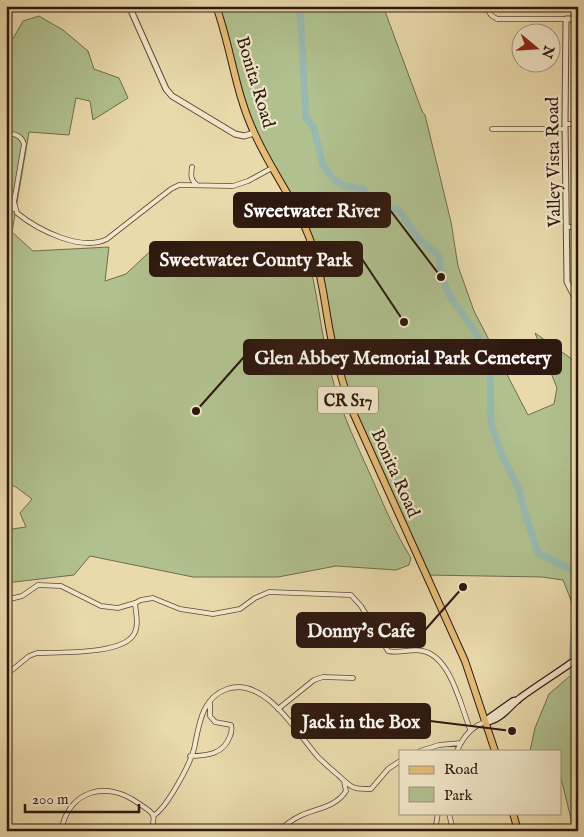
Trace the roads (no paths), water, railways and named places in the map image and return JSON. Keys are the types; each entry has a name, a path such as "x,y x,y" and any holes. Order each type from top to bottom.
{"main road":[{"name":"Bonita Road","path":"216,6 224,28 242,101 254,133 294,206 312,245 323,282 334,349 351,408 465,661 495,750"},
{"path":"486,722 513,701 518,700 578,658"},
{"path":"513,814 518,831"}],"street":[{"path":"130,6 166,89 172,96 235,134 244,136 254,133"},
{"path":"485,6 487,11 497,19 578,18"},
{"name":"Valley Vista Road","path":"566,19 567,282 578,303"},
{"path":"492,129 565,127 578,124"},
{"path":"6,132 22,138 24,144 14,202 16,210"},
{"path":"192,166 191,176 193,182 197,185"},
{"path":"6,203 23,217 61,238 70,241 97,242 107,239 171,189 182,185 233,186 248,181 272,168"},
{"path":"567,227 578,227"},
{"path":"6,600 22,596 38,585 47,585 61,586 101,606 118,608 153,598 180,609 213,614 240,609 255,598 269,592 351,595 361,606 388,651 423,651 429,653 446,668 453,680 470,729"},
{"path":"6,675 29,656 37,653 108,648 128,641 135,633 137,621 135,603"},
{"path":"278,709 314,680 322,677 353,678"},
{"path":"152,831 153,816 161,810 174,790 190,756 199,721 210,700 228,688 246,687 259,692 278,709 320,758 354,788 371,789 388,769 399,762"},
{"path":"190,756 207,755 220,751 227,745 230,737 231,725 215,722 210,716 210,700"},
{"path":"458,750 470,729 486,722"},
{"path":"423,750 439,745 461,743"},
{"path":"279,831 289,822 328,806 342,797 346,791 346,784 343,779"},
{"path":"61,831 65,816 74,804 86,795 100,791 114,791 127,796 153,816"},
{"path":"435,831 438,814"},
{"path":"448,814 453,831"}],"waterway":[{"path":"300,6 306,118 314,128 323,165 333,179 345,186 363,189 376,212 398,209 418,238 439,256 441,277 451,298 476,333 482,347 490,373 491,423 501,453 518,487 538,553 572,570 578,583"},
{"path":"578,616 572,655 573,675 578,694"}],"place":[{"name":"Sweetwater River","path":"441,277"},
{"name":"Sweetwater County Park","path":"404,322"},
{"name":"Glen Abbey Memorial Park Cemetery","path":"196,411"},
{"name":"Donny's Cafe","path":"463,587"},
{"name":"Jack in the Box","path":"512,731"}]}
